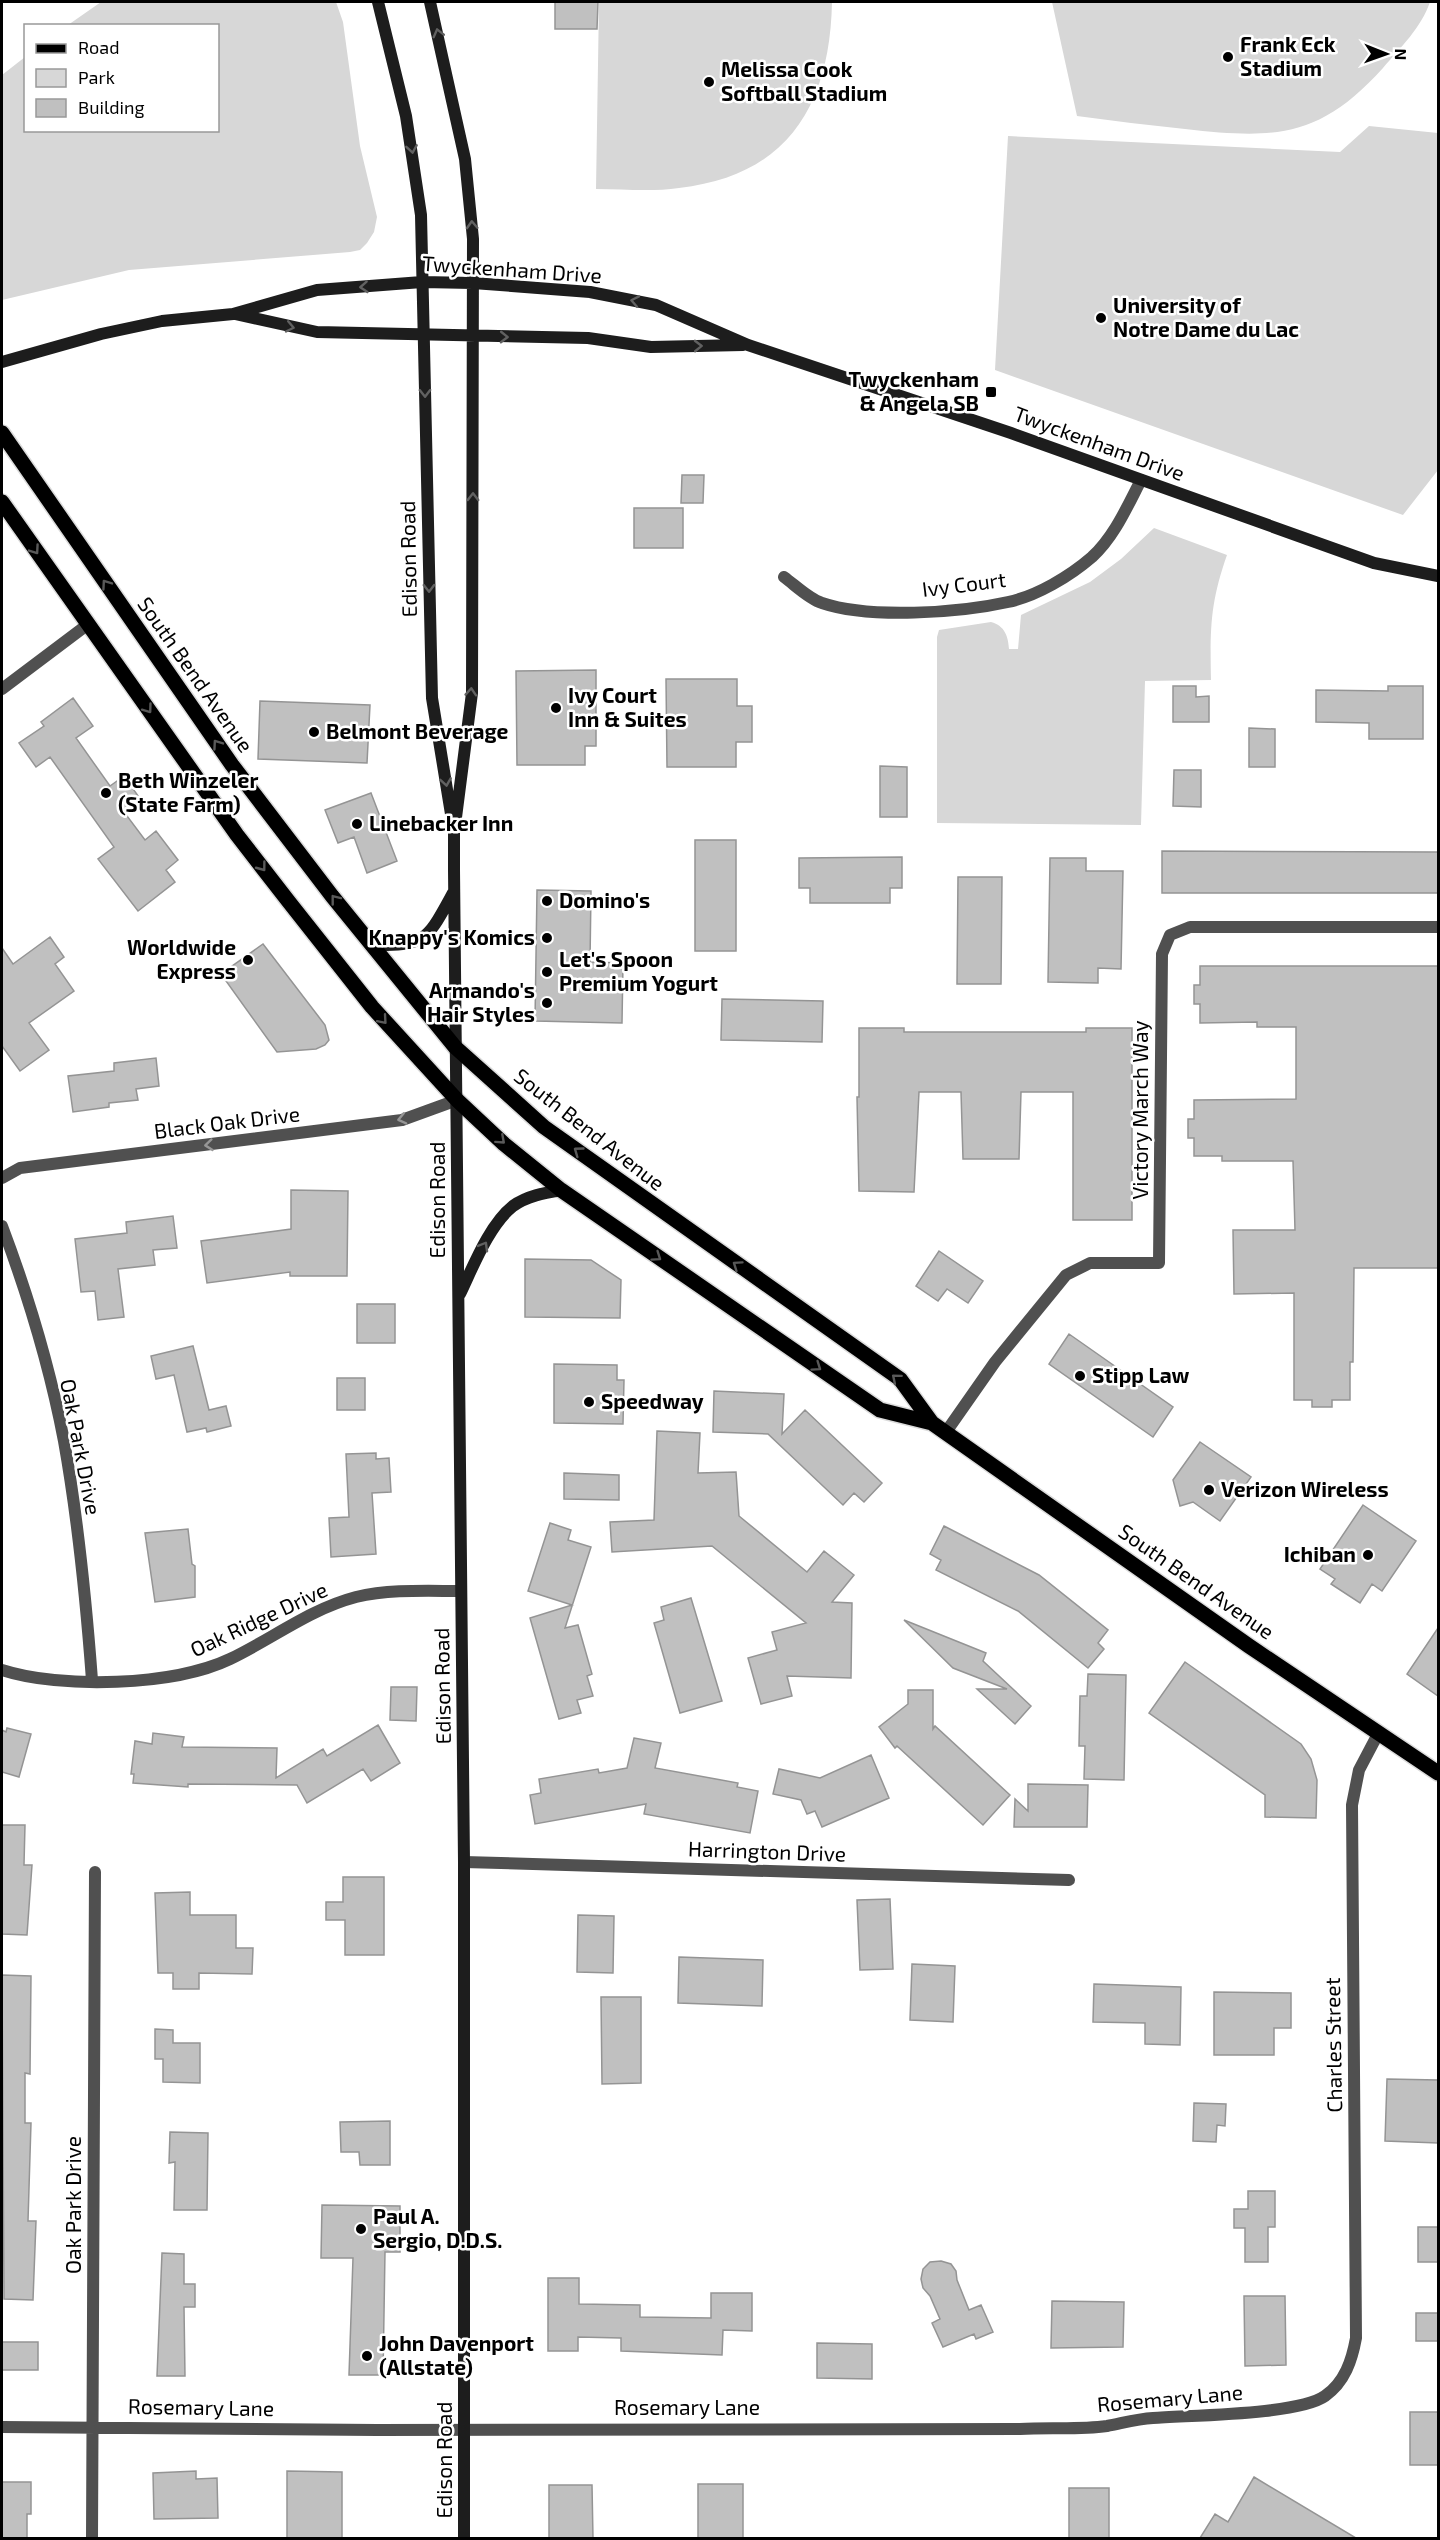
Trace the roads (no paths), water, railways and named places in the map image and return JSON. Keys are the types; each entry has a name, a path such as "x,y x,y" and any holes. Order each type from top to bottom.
{"main road":[{"name":"Edison Road","path":"378,2 391,48 415,165 423,243 432,698 454,833"},
{"name":"Edison Road","path":"430,2 465,159 471,202 474,336 472,693 454,833 464,1862 464,2538"},
{"name":"Twyckenham Drive","path":"2,362 101,334 162,321 233,314 317,290 422,282 473,283 590,292 656,305 748,345 858,380 1374,563 1438,576"},
{"name":"Twyckenham Drive","path":"233,314 317,332 588,338 651,347 748,345"},
{"name":"South Bend Avenue","path":"2,433 232,765 371,945 455,1047 544,1127 900,1379 932,1423"},
{"name":"South Bend Avenue","path":"2,502 87,625 289,902 372,1007 458,1100 504,1144 561,1190 880,1410 932,1423 946,1432 1249,1646 1438,1773"},
{"path":"371,945 416,943 432,931 454,892"},
{"path":"458,1298 484,1243 512,1207 538,1194 561,1190"}],"street":[{"name":"Ivy Court","path":"784,577 820,603 862,611 949,610 1010,602 1057,582 1092,556 1116,527 1141,480"},
{"path":"2,689 87,625"},
{"name":"Victory March Way","path":"946,1432 995,1362 1066,1275 1090,1263 1160,1263 1162,954 1170,934 1190,927 1438,927"},
{"name":"Black Oak Drive","path":"2,1178 20,1168 402,1120 458,1100"},
{"name":"Oak Park Drive","path":"2,1226 30,1307 64,1440 86,1600 92,1680"},
{"name":"Oak Ridge Drive","path":"2,1670 29,1679 92,1680 184,1675 228,1660 319,1611 356,1597 396,1592 461,1591"},
{"name":"Charles Street","path":"1352,2362 1356,2338 1356,2303 1352,1815 1359,1770 1379,1732"},
{"name":"Harrington Drive","path":"464,1862 1069,1880"},
{"name":"Oak Park Drive","path":"92,2538 95,1872"},
{"name":"Rosemary Lane","path":"2,2427 928,2430 1107,2426 1138,2419 1308,2405 1324,2397 1336,2386 1352,2362"}],"place":[{"name":"Frank Eck Stadium","path":"1228,57"},
{"name":"Melissa Cook Softball Stadium","path":"709,82"},
{"name":"University of Notre Dame du Lac","path":"1101,318"},
{"name":"Twyckenham & Angela SB","path":"991,392"},
{"name":"Ivy Court Inn & Suites","path":"556,708"},
{"name":"Belmont Beverage","path":"314,732"},
{"name":"Beth Winzeler (State Farm)","path":"106,793"},
{"name":"Linebacker Inn","path":"357,824"},
{"name":"Domino's","path":"547,901"},
{"name":"Knappy's Komics","path":"547,938"},
{"name":"Worldwide Express","path":"248,960"},
{"name":"Let's Spoon Premium Yogurt","path":"547,972"},
{"name":"Armando's Hair Styles","path":"547,1003"},
{"name":"Stipp Law","path":"1080,1376"},
{"name":"Speedway","path":"589,1402"},
{"name":"Verizon Wireless","path":"1209,1490"},
{"name":"Ichiban","path":"1368,1555"},
{"name":"Paul A. Sergio, D.D.S.","path":"361,2229"},
{"name":"John Davenport (Allstate)","path":"367,2356"}]}
